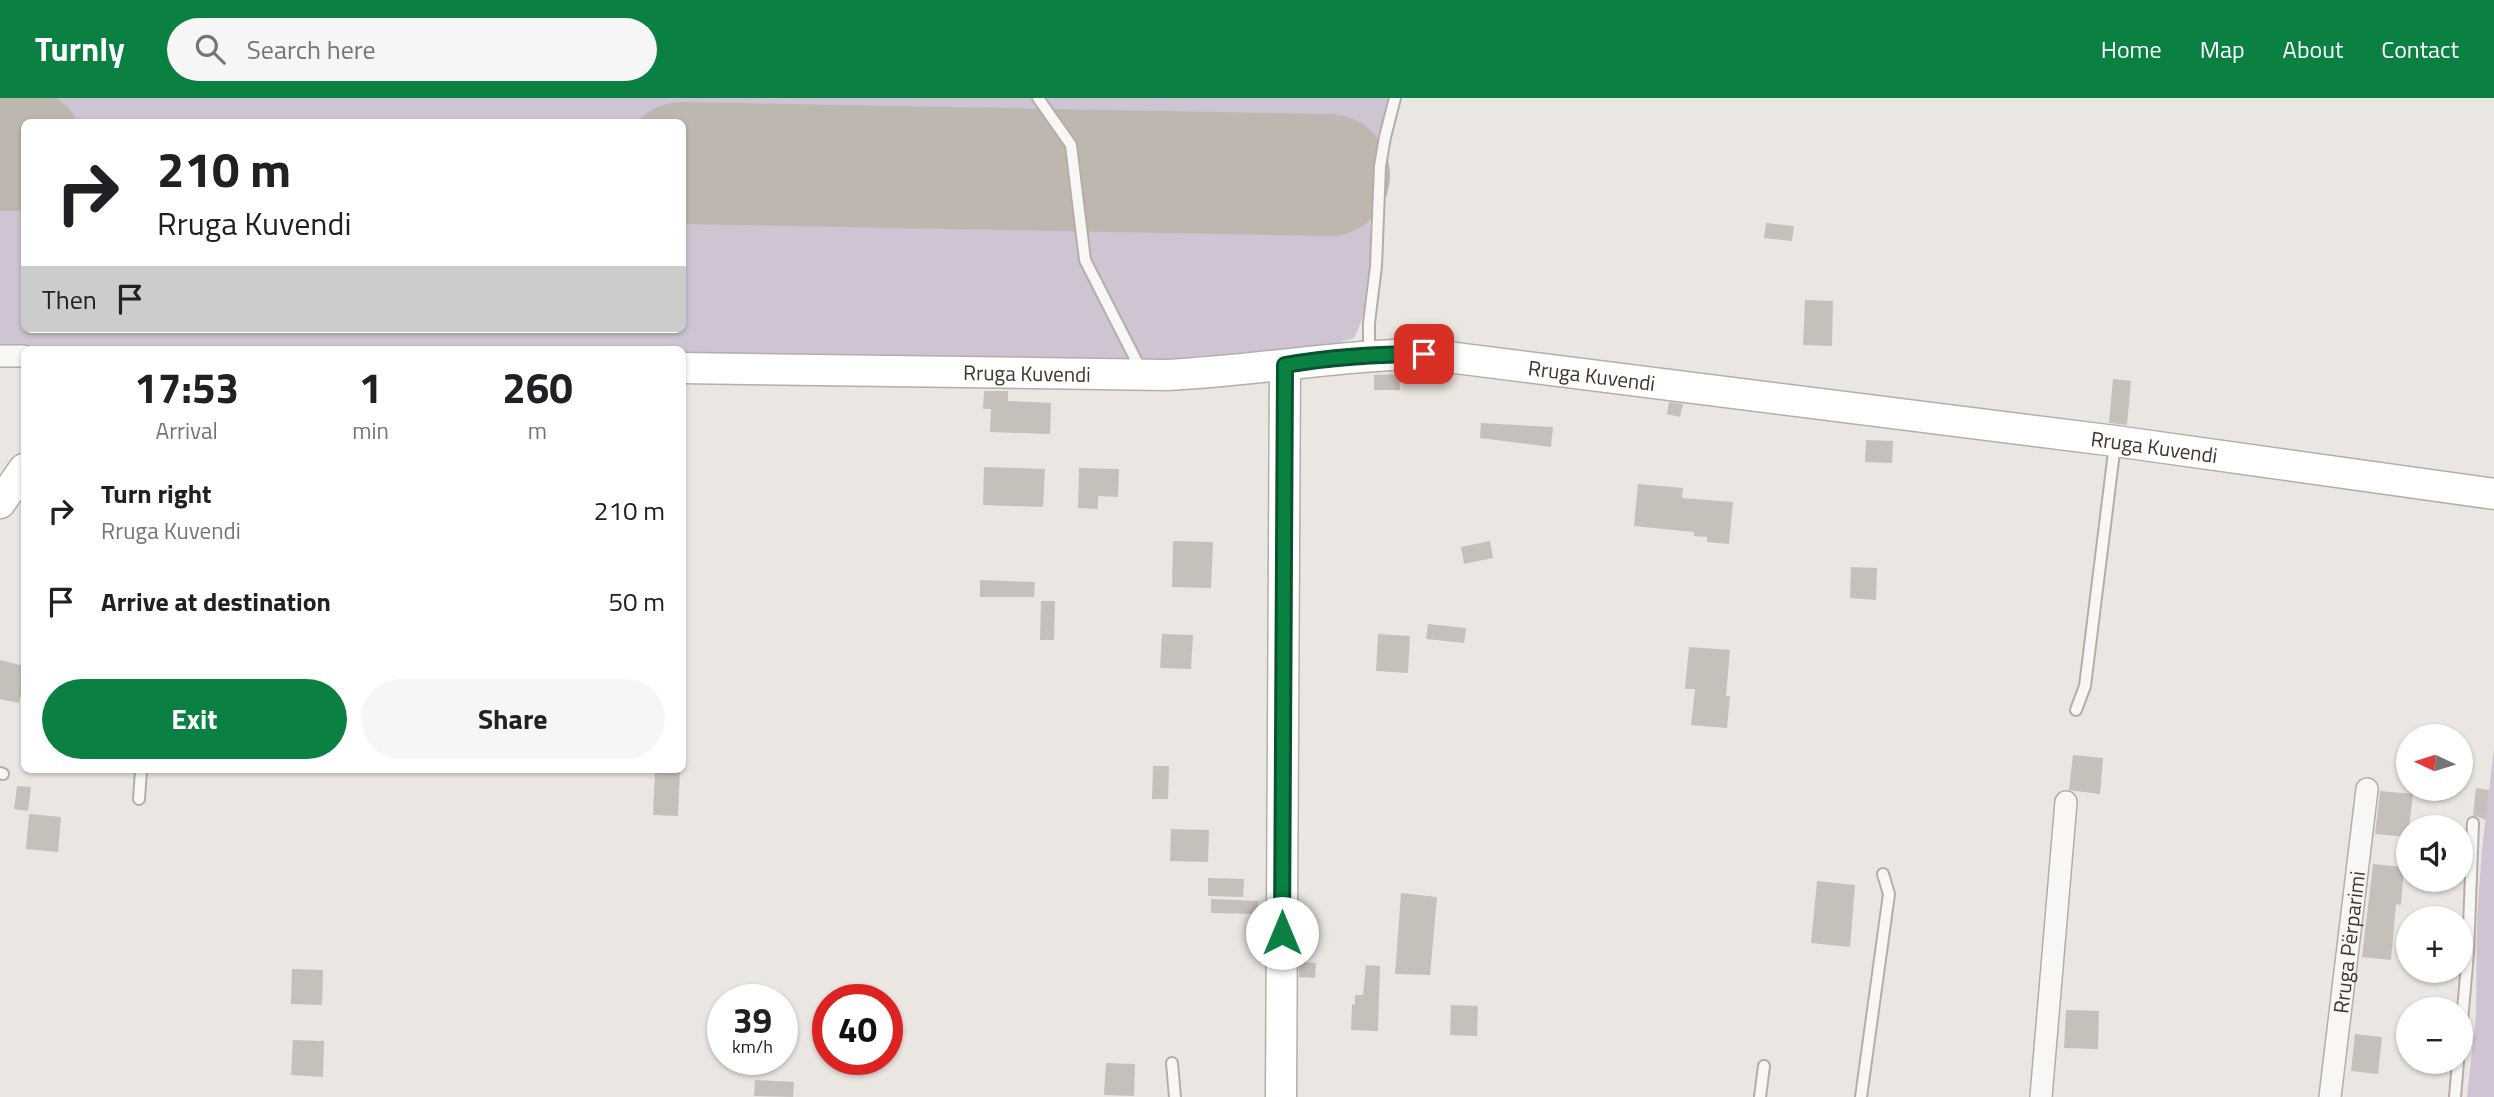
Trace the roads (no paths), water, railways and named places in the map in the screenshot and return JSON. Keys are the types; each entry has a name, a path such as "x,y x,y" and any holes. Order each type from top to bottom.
{"street":[{"name":"Rruga Kuvendi","path":"686,368 1144,375 1217,373 1369,354 1424,354 2115,441 2494,494"},
{"path":"0,356 21,356"},
{"path":"1281,1097 1285,365"},
{"path":"0,503 21,473"},
{"name":"Rruga Përparimi","path":"2330,1097 2367,789"},
{"path":"2041,1097 2066,802"}],"lane":[{"path":"1038,98 1071,145 1085,260 1144,375"},
{"path":"1369,354 1380,166 1395,98"},
{"path":"2076,710 2085,686 2115,441"},
{"path":"139,799 141,773"},
{"path":"1861,1097 1889,894 1883,874"},
{"path":"2464,997 2470,892"},
{"path":"1172,1063 1175,1097"},
{"path":"1760,1097 1764,1066"},
{"path":"2455,1097 2458,1074"}]}
